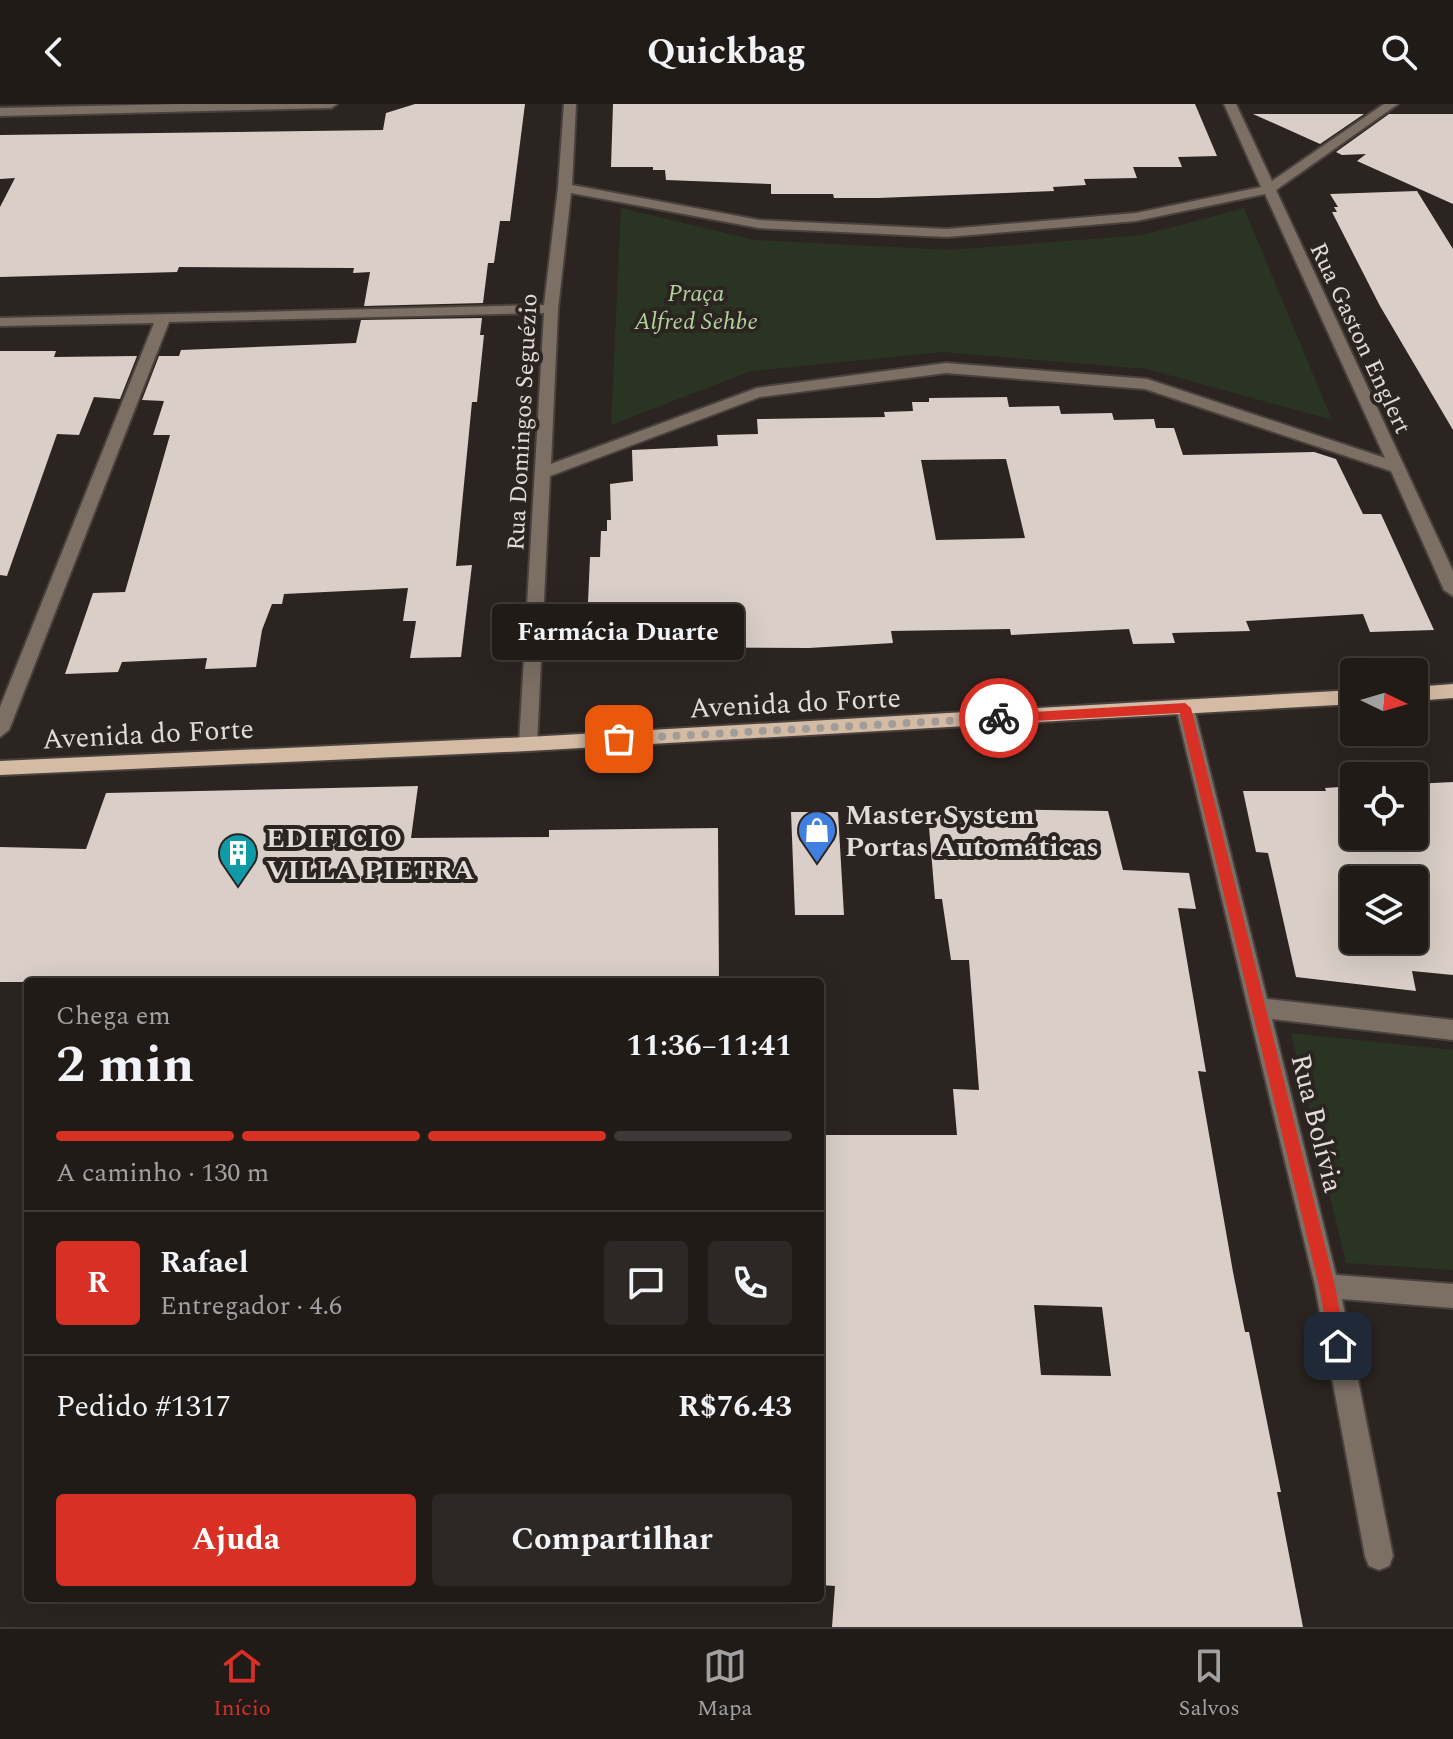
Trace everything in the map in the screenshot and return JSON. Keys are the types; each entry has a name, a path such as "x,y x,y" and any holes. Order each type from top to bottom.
{"main road":[{"path":"1428,693 1453,691"},
{"name":"Avenida do Forte","path":"0,768 528,744 1340,698"}],"street":[{"path":"0,112 331,104"},
{"name":"Rua Domingos Seguézio","path":"528,744 551,309 565,188 570,104"},
{"name":"Rua Gaston Englert","path":"1230,104 1453,590"},
{"path":"565,188 759,224 947,233 1136,217 1269,189 1392,104"},
{"path":"0,322 551,309"},
{"path":"0,730 163,319"},
{"path":"542,473 757,393 946,368 1147,384 1397,468"},
{"name":"Rua Bolívia","path":"1185,708 1327,1286 1379,1556"},
{"path":"1259,1008 1453,1030"},
{"path":"1327,1286 1453,1296"}],"green space":[{"name":"Praça Alfred Sehbe","path":"621,208 755,240 950,250 1143,235 1244,208 1332,420 1147,369 942,352 751,371 611,425"},
{"path":"1291,1033 1453,1050 1453,1270 1346,1263"}],"building":[{"path":"415,104 525,104 510,221 500,221 494,263 488,263 483,303 364,306 370,272 353,273 354,268 179,267 177,272 0,277 0,207 15,178 0,179 0,135 383,130 386,113"},
{"path":"613,104 1195,104 1217,156 1178,157 1182,167 1133,167 1137,178 1084,179 1086,185 1053,187 1054,191 878,198 771,194 771,184 666,180 665,170 653,170 653,167 611,167"},
{"path":"1253,114 1364,114 1320,144"},
{"path":"1389,114 1453,114 1453,204 1357,161 1366,154 1342,155 1336,152"},
{"path":"1417,191 1453,249 1453,430 1380,306 1332,212 1337,212 1334,207 1338,207 1330,194"},
{"path":"482,318 480,335 484,335 477,402 472,402 456,566 472,565 461,657 410,658 416,621 403,621 408,588 284,594 282,604 272,604 262,630 256,667 205,669 207,658 122,662 118,672 65,674 93,593 125,592 170,435 153,435 164,401 142,400 159,356 179,356 181,350 356,343 361,320"},
{"path":"0,351 56,351 54,357 137,356 120,399 94,397 79,435 57,434 7,576 0,575"},
{"path":"1007,397 1009,407 1059,406 1061,414 1112,413 1114,420 1154,419 1156,428 1174,428 1183,455 1314,452 1336,459 1363,514 1381,514 1434,630 1370,632 1363,614 1246,621 1250,631 1172,633 1175,643 1133,644 1129,629 1011,635 1010,629 891,631 893,643 809,648 586,647 590,557 600,557 601,531 607,531 607,520 611,520 610,484 633,481 632,450 718,446 717,435 758,434 757,419 885,417 884,412 913,411 912,402 929,402 929,398","holes":["1006,459 1025,538 936,540 921,460"]},
{"path":"1453,782 1453,975 1412,971 1416,991 1296,977 1268,853 1256,852 1243,791 1326,791 1325,788 1340,787 1340,850 1428,850 1428,783"},
{"path":"418,786 411,838 549,837 549,830 718,828 719,978 24,978 24,982 0,982 0,847 86,849 106,793"},
{"path":"993,809 1108,811 1123,870 1189,873 1196,909 1178,908 1206,1072 1198,1071 1233,1272 1245,1332 1249,1332 1281,1492 1277,1492 1303,1627 832,1627 835,1586 824,1585 824,1135 957,1135 953,1089 979,1090 969,960 951,960 942,899 935,899 928,815 994,815","holes":["1034,1305 1102,1307 1111,1376 1041,1375"]},
{"name":"Master System Portas Automáticas","path":"791,812 838,812 844,915 795,915"}],"way so far":[{"path":"619,739 999,718"}],"place":[{"name":"Farmácia Duarte","path":"619,739"},
{"name":"Master System Portas Automáticas","path":"817,864"},
{"name":"EDIFICIO VILLA PIETRA","path":"238,887"}],"route":[{"path":"999,718 1185,708 1327,1286 1338,1346"}]}
